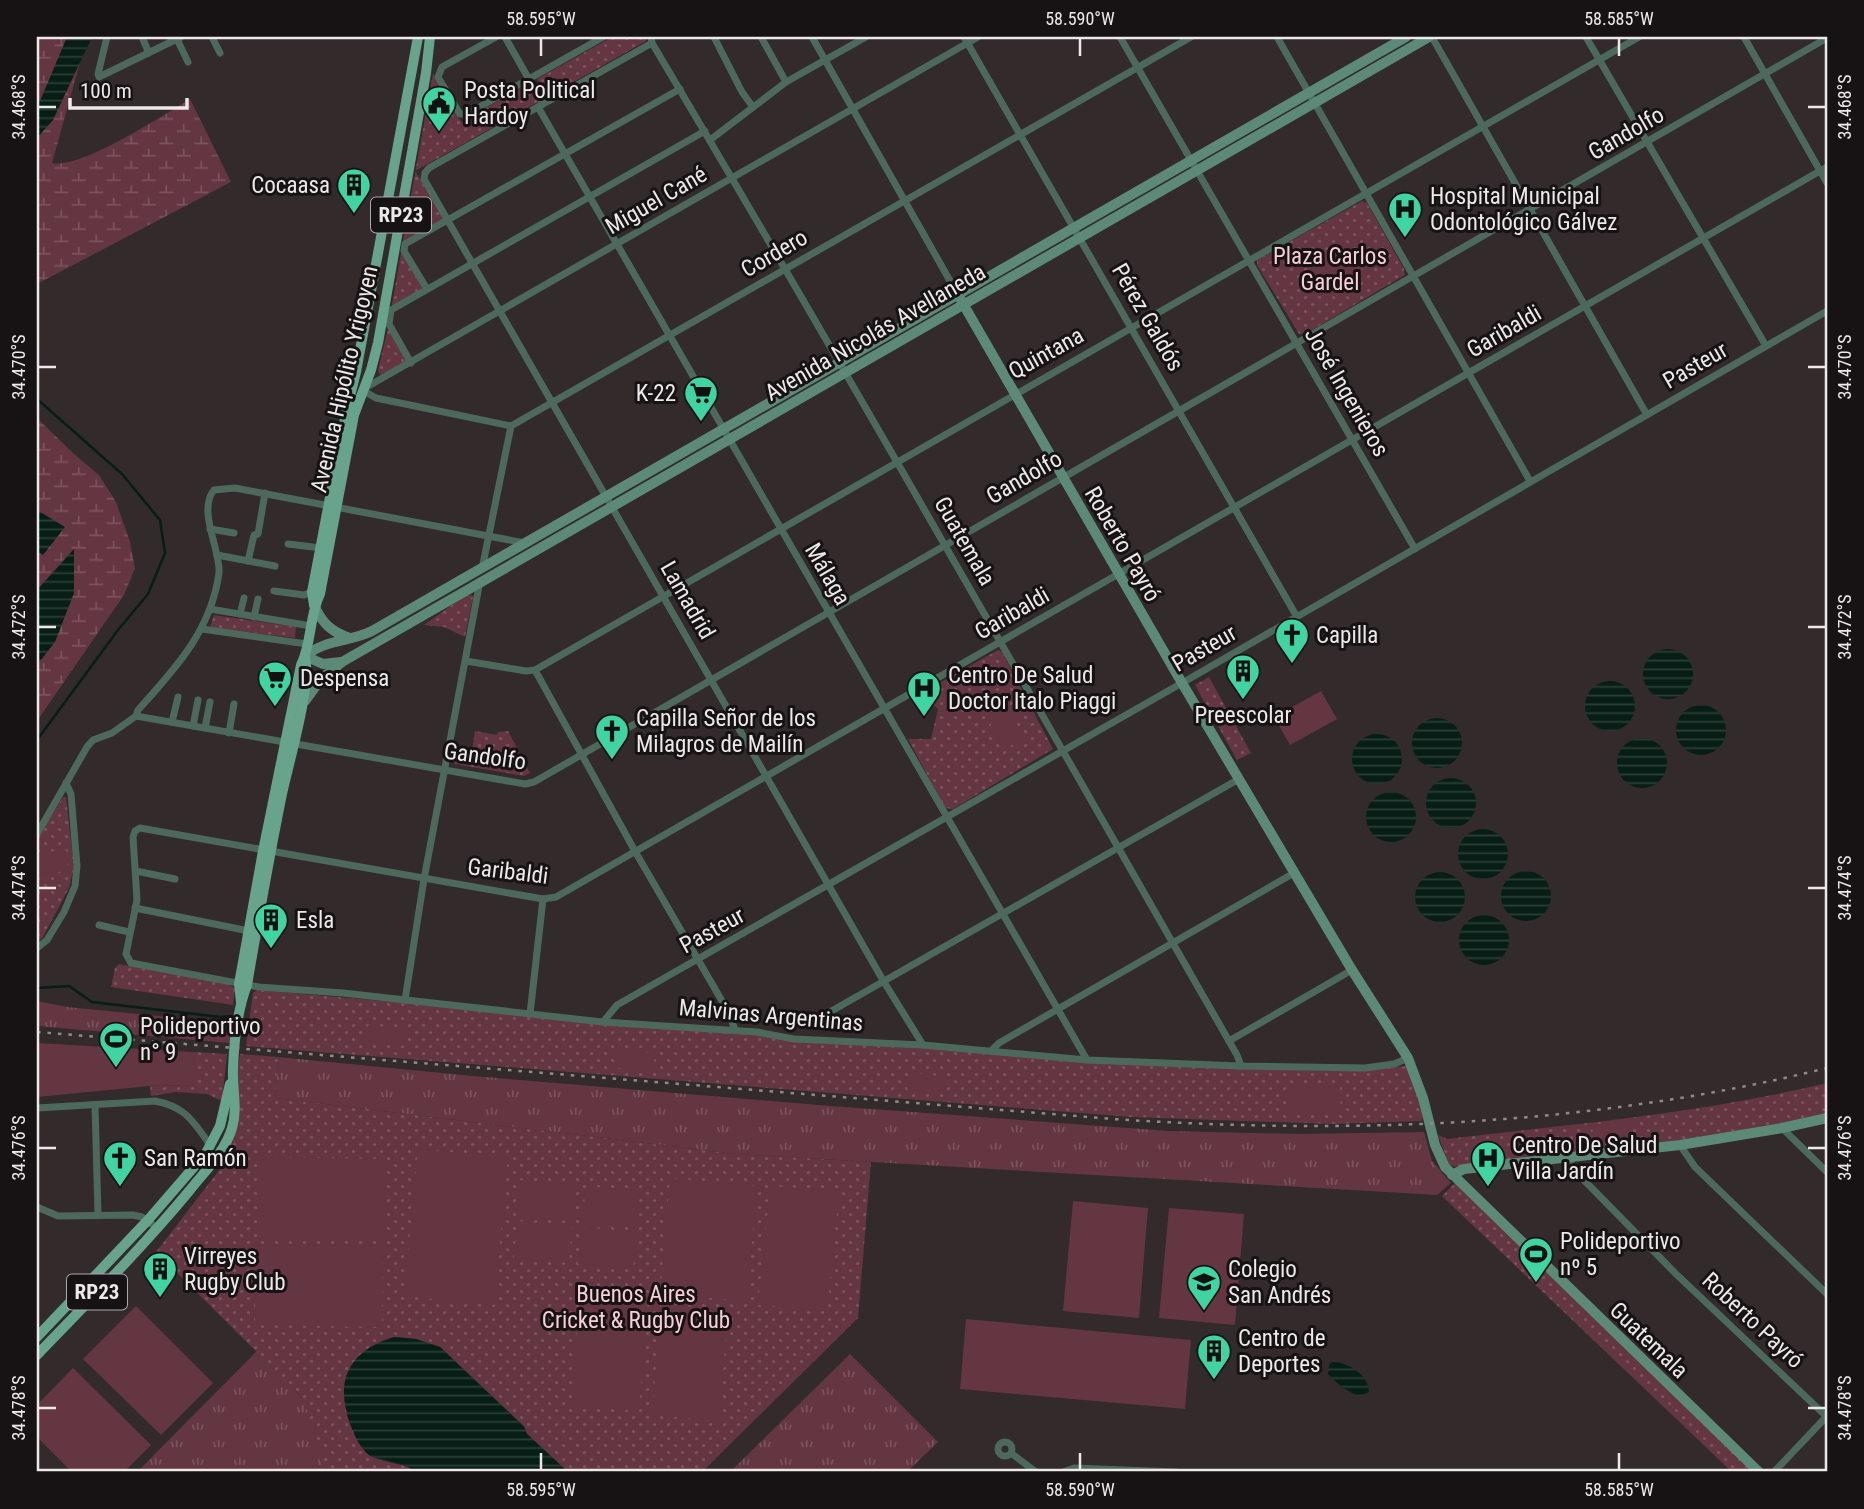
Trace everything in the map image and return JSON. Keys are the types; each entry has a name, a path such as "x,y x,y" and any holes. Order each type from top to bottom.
{"main road":[{"name":"Avenida Hipólito Yrigoyen","path":"314,605 320,594 333,506 357,390 418,37"},
{"name":"Avenida Hipólito Yrigoyen","path":"357,390 371,370 378,343 430,37"},
{"path":"410,83 423,86"},
{"path":"380,248 395,250"},
{"name":"Avenida Hipólito Yrigoyen","path":"243,984 289,743 300,666 305,656 311,626 314,605 312,592 333,506"},
{"name":"Avenida Hipólito Yrigoyen","path":"289,743 301,707 308,667 305,656"},
{"name":"Avenida Hipólito Yrigoyen","path":"37,1355 158,1228 224,1145 232,1129 233,1071 249,931 267,852"},
{"name":"Avenida Hipólito Yrigoyen","path":"37,1337 148,1220 211,1146 220,1126 233,1071"}],"street":[{"path":"107,37 99,77 178,37 188,62"},
{"path":"142,37 149,53"},
{"path":"212,37 220,52"},
{"path":"496,37 442,67 438,73 460,114 463,115 603,37"},
{"name":"Málaga","path":"505,37 529,79 564,154 616,246 1087,1060"},
{"path":"714,37 738,86 753,107"},
{"path":"761,37 786,82"},
{"name":"Roberto Payró","path":"812,37 1062,478 1294,873 1410,1061 1418,1080"},
{"path":"710,140 786,82 866,37"},
{"name":"Miguel Cané","path":"357,390 411,363 616,246 966,40 978,37"},
{"name":"José Ingenieros","path":"1120,37 1415,549"},
{"name":"Cordero","path":"511,426 1191,37"},
{"path":"1277,37 1530,481"},
{"name":"Avenida Nicolás Avellaneda","path":"301,707 321,679 341,662 480,582 529,547 1312,97 1406,37"},
{"path":"1430,37 1647,415"},
{"name":"Avenida Nicolás Avellaneda","path":"1312,97 1430,37"},
{"path":"1586,37 1766,346"},
{"name":"Quintana","path":"535,670 1639,37"},
{"path":"1744,37 1824,169 1827,183"},
{"name":"Gandolfo","path":"136,716 525,784 534,782 1827,38"},
{"path":"541,106 652,40"},
{"name":"Guatemala","path":"652,40 1119,847 1241,1066"},
{"name":"Pérez Galdós","path":"966,40 1297,617"},
{"path":"427,289 404,247 408,242 680,89"},
{"name":"Lamadrid","path":"541,106 429,168 424,179 884,982 923,1045"},
{"path":"411,363 389,324 391,310 705,131"},
{"name":"Garibaldi","path":"136,871 132,837 140,828 543,899 556,897 1824,169"},
{"name":"Pasteur","path":"603,1022 617,1005 829,886 1827,311"},
{"path":"357,390 376,398 511,426 424,879 405,1000"},
{"path":"37,834 93,740 111,733 136,716 138,710 179,664 202,629 210,610 219,569 210,529 209,498 214,490 235,488 265,493 488,535 529,547"},
{"path":"248,561 254,535 258,534 265,493"},
{"path":"210,529 234,533"},
{"path":"288,544 321,548"},
{"name":"Avenida Nicolás Avellaneda","path":"305,656 329,642 354,639 372,631 482,568 529,547"},
{"path":"217,555 275,566"},
{"path":"274,591 304,595 312,592"},
{"path":"240,614 244,598"},
{"path":"254,617 258,599"},
{"path":"314,605 321,620 329,628 354,639"},
{"path":"210,610 311,626"},
{"path":"202,629 307,644"},
{"path":"305,656 327,664 341,662"},
{"path":"466,661 526,671 535,670 636,853 729,1013 735,1030"},
{"path":"172,722 177,697"},
{"path":"193,726 198,700"},
{"path":"205,729 210,702"},
{"path":"229,733 234,704"},
{"path":"828,1013 1238,779"},
{"path":"37,948 47,940 64,912 77,877 71,794 66,783"},
{"path":"99,925 130,932 135,908 136,871 175,879"},
{"path":"990,1051 999,1043 1294,873"},
{"path":"530,1014 543,899"},
{"path":"135,908 249,931"},
{"name":"Malvinas Argentinas","path":"130,932 126,954 131,962 243,984 603,1022 735,1030 794,1039 923,1045 1087,1060 1365,1068 1410,1061"},
{"path":"1229,1041 1352,970"},
{"name":"Guatemala","path":"1418,1080 1438,1155 1445,1167 1759,1472"},
{"path":"37,1108 155,1101 169,1104 187,1113 211,1146"},
{"path":"95,1105 98,1214"},
{"path":"1452,1175 1464,1169 1679,1145 1827,1118"},
{"path":"1782,1128 1827,1172"},
{"path":"1679,1145 1695,1167 1827,1294"},
{"name":"Roberto Payró","path":"1567,1158 1578,1174 1675,1273 1827,1417"},
{"path":"38,1211 58,1216 133,1215 148,1220 158,1228"},
{"path":"1774,1472 1827,1417"},
{"path":"1011,1452 1037,1472"},
{"path":"1063,1472 1074,1468 1176,1472"}],"green space":[{"path":"37,37 87,37 52,163 65,163 101,150 190,99 231,182 37,284"},
{"path":"612,37 646,37 646,41 547,97 537,79"},
{"path":"433,73 461,122 528,84 538,102 415,171"},
{"path":"415,172 447,220 402,246"},
{"name":"Plaza Carlos Gardel","path":"1362,201 1367,203 1405,275 1305,334 1299,334 1257,265 1257,260"},
{"path":"402,247 427,289 391,310"},
{"path":"1349,247 1363,271 1318,296 1305,272"},
{"path":"389,324 411,363 380,375 378,370"},
{"path":"37,418 99,475 116,502 130,542 135,568 124,595 37,721"},
{"path":"467,594 473,597 465,637 444,627 424,625"},
{"path":"214,615 296,627 295,638 210,627"},
{"path":"998,650 1002,652 1053,749 953,809 945,808 908,739 931,739 938,709 920,694"},
{"path":"1209,677 1251,753 1237,760 1195,685"},
{"path":"1321,691 1337,719 1290,745 1274,717"},
{"path":"1006,705 1025,738 1005,749 986,716"},
{"path":"475,731 497,735 498,732 508,731 530,773 524,776 454,764 457,748 472,750"},
{"path":"63,797 66,797 74,867 69,888 43,937 37,942 37,839"},
{"path":"66,850 68,871 37,874 37,853"},
{"path":"119,964 225,983 235,988 233,1005 111,987 115,968"},
{"path":"257,990 910,1047 1232,1068 1339,1071 1407,1066 1423,1112 1422,1121 1332,1124 1130,1117 246,1046 253,993"},
{"path":"37,1001 67,1007 230,1023 230,1043 37,1026"},
{"path":"368,1025 406,1029 403,1046 366,1041"},
{"name":"Polideportivo n° 9","path":"37,1043 194,1052 197,1085 150,1086 37,1097"},
{"path":"617,1051 655,1053 653,1070 616,1068"},
{"path":"194,1052 227,1054 222,1101 207,1094 176,1092 151,1096 150,1086 196,1085"},
{"name":"Buenos Aires Cricket & Rugby Club","path":"240,1054 278,1057 275,1098 735,1154 871,1162 858,1318 702,1472 568,1472 527,1434 524,1426 440,1347 416,1339 394,1337 347,1416 359,1442 373,1457 417,1472 325,1472 311,1420 296,1391 156,1252 227,1160"},
{"path":"278,1057 831,1106 1169,1131 1299,1134 1424,1132 1432,1161 1451,1183 1437,1195 735,1154 275,1098"},
{"path":"909,1072 946,1077 945,1094 907,1089"},
{"path":"1827,1083 1827,1113 1679,1140 1456,1167 1449,1165 1438,1135 1447,1139 1638,1117"},
{"path":"1340,1086 1341,1112 1290,1113 1290,1087"},
{"path":"1629,1120 1631,1139 1594,1143 1592,1125"},
{"path":"418,1149 508,1157 494,1305 404,1296"},
{"path":"258,1157 385,1159 384,1240 257,1238"},
{"path":"670,1178 757,1186 747,1301 660,1294"},
{"path":"521,1180 576,1185 572,1221 517,1217"},
{"path":"1455,1183 1757,1472 1732,1472 1442,1196"},
{"path":"586,1186 640,1191 637,1228 582,1223"},
{"path":"770,1186 839,1192 827,1311 758,1305"},
{"path":"1073,1201 1148,1208 1139,1318 1063,1311"},
{"path":"1169,1208 1244,1214 1235,1325 1159,1318"},
{"path":"517,1221 572,1226 569,1263 514,1258"},
{"path":"582,1227 637,1232 633,1269 578,1264"},
{"path":"256,1244 383,1246 382,1327 255,1325"},
{"path":"580,1294 648,1300 639,1411 571,1406"},
{"path":"661,1304 728,1310 719,1421 652,1415"},
{"path":"136,1306 213,1383 161,1435 83,1359"},
{"path":"966,1319 1191,1340 1185,1409 960,1389"},
{"path":"257,1351 290,1384 310,1413 325,1472 137,1472"},
{"path":"850,1354 938,1442 907,1472 730,1472"},
{"path":"73,1368 151,1445 124,1472 72,1472 37,1437 37,1405"}],"shaded area":[{"path":"67,37 92,37 53,120 37,138 37,101 40,101"},
{"path":"37,510 65,527 43,555 37,551"},
{"path":"74,549 74,593 55,642 37,665 37,590"},
{"path":"1668,649 1686,656 1693,674 1686,692 1668,699 1650,692 1643,674 1650,656"},
{"path":"1610,681 1628,688 1635,706 1628,724 1610,731 1592,724 1585,706 1592,688"},
{"path":"1701,705 1719,712 1726,730 1719,748 1701,755 1683,748 1676,730 1683,712"},
{"path":"1437,718 1455,725 1462,743 1455,761 1437,768 1419,761 1412,743 1419,725"},
{"path":"1377,734 1395,741 1402,759 1395,777 1377,784 1359,777 1352,759 1359,741"},
{"path":"1642,738 1660,745 1667,763 1660,781 1642,788 1624,781 1617,763 1624,745"},
{"path":"1451,778 1469,785 1476,803 1469,821 1451,828 1433,821 1426,803 1433,785"},
{"path":"1391,792 1409,799 1416,817 1409,835 1391,842 1373,835 1366,817 1373,799"},
{"path":"1483,829 1501,836 1508,854 1501,872 1483,879 1465,872 1458,854 1465,836"},
{"path":"1526,871 1544,878 1551,896 1544,914 1526,921 1508,914 1501,896 1508,878"},
{"path":"1440,872 1458,879 1465,897 1458,915 1440,922 1422,915 1415,897 1422,879"},
{"path":"1484,915 1502,922 1509,940 1502,958 1484,965 1466,958 1459,940 1466,922"},
{"path":"394,1337 416,1339 440,1347 568,1472 417,1472 404,1465 370,1456 358,1441 350,1423 345,1407 345,1380 349,1369 366,1350"},
{"path":"1332,1362 1345,1364 1362,1375 1369,1392 1363,1397 1340,1385 1328,1374"}],"waterway":[{"path":"37,399 122,474 160,520 165,553 148,594 37,740"},
{"path":"37,988 69,986 92,1002 220,1017 234,1016"}],"railway":[{"path":"37,1032 1113,1119 1293,1126 1383,1125 1561,1114 1739,1088 1827,1068"}],"place":[{"name":"Posta Political Hardoy","path":"439,133"},
{"name":"Cocaasa","path":"354,215"},
{"name":"Hospital Municipal Odontológico Gálvez","path":"1405,239"},
{"name":"K-22","path":"701,423"},
{"name":"Capilla","path":"1292,665"},
{"name":"Preescolar","path":"1243,701"},
{"name":"Despensa","path":"275,708"},
{"name":"Centro De Salud Doctor Italo Piaggi","path":"924,718"},
{"name":"Capilla Señor de los Milagros de Mailín","path":"612,761"},
{"name":"Esla","path":"271,950"},
{"name":"Polideportivo n° 9","path":"116,1069"},
{"name":"San Ramón","path":"120,1188"},
{"name":"Centro De Salud Villa Jardín","path":"1488,1188"},
{"name":"Polideportivo nº 5","path":"1536,1284"},
{"name":"Virreyes Rugby Club","path":"160,1299"},
{"name":"Colegio San Andrés","path":"1204,1312"},
{"name":"Centro de Deportes","path":"1214,1381"}]}
